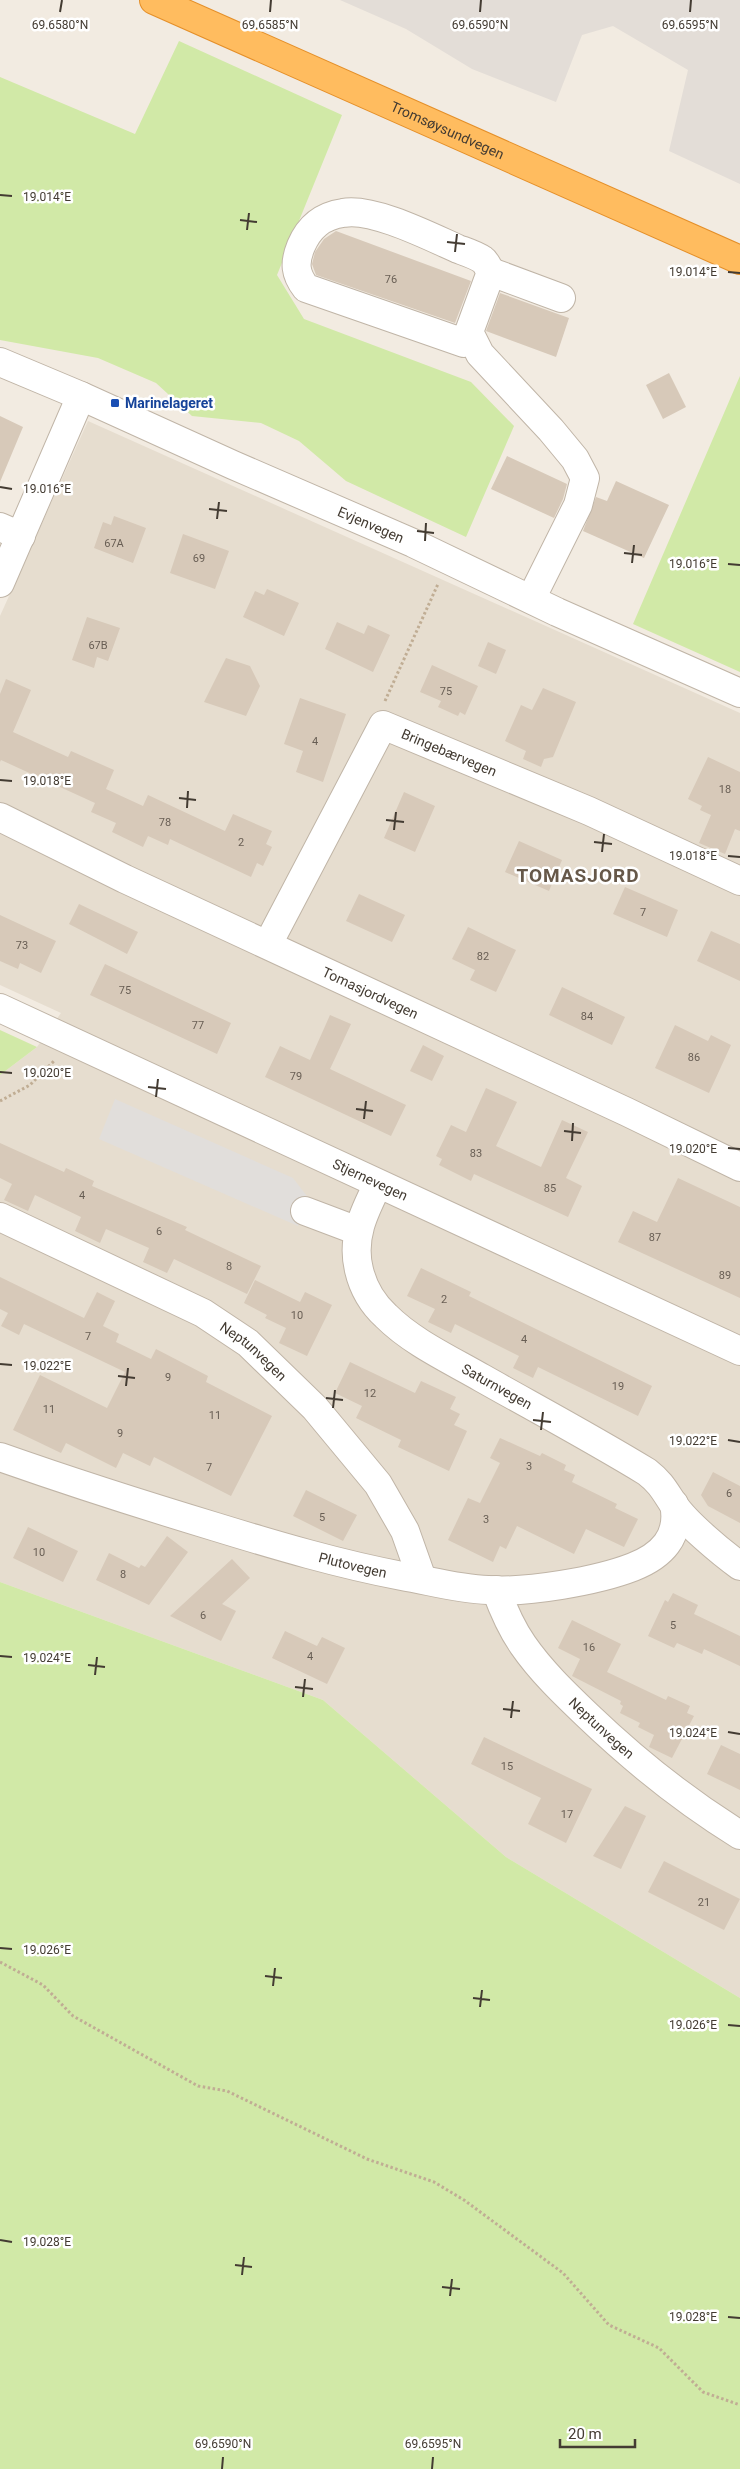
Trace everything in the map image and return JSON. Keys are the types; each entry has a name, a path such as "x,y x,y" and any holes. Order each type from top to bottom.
{"highway":[{"name":"Tromsøysundvegen","path":"154,0 740,260"}],"street":[{"path":"491,272 464,343 306,288 297,277 295,266 300,249 316,222 345,212 368,214 421,232 484,260 491,272 561,298"},
{"path":"469,332 480,354 551,430 575,459 584,478 578,505 531,599"},
{"name":"Evjenvegen","path":"0,362 81,396 449,560 740,693"},
{"path":"0,584 10,532 81,396"},
{"name":"Bringebærvegen","path":"268,944 380,723 562,799 740,881"},
{"name":"Tomasjordvegen","path":"0,817 125,879 268,944 740,1167"},
{"name":"Stjernevegen","path":"0,1008 740,1350"},
{"name":"Saturnvegen","path":"378,1184 364,1210 358,1230 356,1254 362,1281 377,1307 391,1321 450,1360 647,1472 665,1488 674,1504 722,1554 740,1566"},
{"path":"305,1211 358,1230"},
{"name":"Neptunvegen","path":"0,1217 203,1313 248,1343 315,1408 378,1484 405,1531 422,1579"},
{"name":"Plutovegen","path":"0,1457 161,1511 296,1552 467,1588 496,1590 585,1580 617,1573 647,1561 661,1552 671,1536 676,1517 674,1504"},
{"name":"Neptunvegen","path":"496,1590 507,1618 522,1644 564,1693 610,1737 679,1794 740,1835"}],"path":[{"path":"380,723 449,560"},
{"path":"0,1101 30,1085 53,1063 64,1038"},
{"path":"0,1962 43,1985 74,2016 198,2086 227,2091 367,2159 434,2182 456,2195 563,2273 609,2325 659,2348 703,2392 740,2405"}],"shaded area":[{"path":"340,0 740,0 740,184 669,151 688,70 613,26 582,35 556,102 472,69 406,29"},
{"path":"88,421 740,713 740,1998 506,1857 323,1700 0,1582 0,1075 37,1047 61,1013 0,985 0,616"},
{"path":"115,1099 293,1178 310,1200 298,1226 99,1139"}],"green space":[{"path":"179,41 342,115 277,275 304,319 471,382 514,426 466,537 346,481 299,441 261,423 192,416 156,383 98,358 0,340 0,77 135,134"},
{"path":"740,376 740,672 633,624"},
{"path":"0,1030 37,1047 0,1075"},
{"path":"0,1582 323,1700 506,1857 740,1998 740,2469 0,2469"}],"building":[{"path":"336,231 471,281 455,323 316,275 312,264 315,252 324,239"},
{"path":"500,293 569,318 556,357 486,331"},
{"path":"669,373 686,407 663,419 646,385"},
{"path":"0,416 23,427 0,482"},
{"path":"507,456 567,484 563,499 554,518 491,489"},
{"path":"616,481 669,505 644,558 583,531 596,497 607,501"},
{"path":"114,516 146,528 133,563 94,548 103,522 111,525"},
{"path":"183,534 229,551 215,589 170,573"},
{"path":"267,589 299,603 284,636 243,617 255,591 264,595"},
{"path":"87,617 120,628 108,661 97,657 94,668 72,660"},
{"path":"337,622 364,634 368,625 390,635 373,672 325,649"},
{"path":"488,642 506,650 496,674 478,666"},
{"path":"226,658 250,666 260,686 246,716 204,702"},
{"path":"432,665 478,686 465,715 460,712 458,716 438,707 441,701 420,692"},
{"path":"6,679 31,690 13,732 68,757 71,751 114,770 106,789 143,806 148,795 225,831 233,814 272,831 266,844 272,847 263,866 257,863 251,877 170,839 168,845 148,836 143,847 112,832 116,823 91,812 95,803 1,760 0,762 0,694"},
{"path":"543,688 576,702 553,757 544,759 541,767 523,759 526,751 505,741 521,705 532,710"},
{"path":"300,698 346,714 323,782 296,772 303,751 284,744"},
{"path":"708,757 740,772 740,831 735,829 725,854 699,843 711,815 700,810 702,806 688,799"},
{"path":"404,792 435,806 415,852 384,838"},
{"path":"519,841 562,860 549,891 505,872"},
{"path":"625,887 678,910 667,937 613,914"},
{"path":"359,894 405,915 392,942 346,921"},
{"path":"79,904 138,932 127,954 69,924"},
{"path":"0,915 56,941 41,973 20,963 18,969 0,961"},
{"path":"468,927 516,950 496,992 470,980 475,970 452,959"},
{"path":"711,931 740,944 740,981 697,961"},
{"path":"105,964 231,1023 217,1054 90,995"},
{"path":"562,987 625,1017 612,1045 549,1015"},
{"path":"330,1015 351,1024 330,1069 406,1105 391,1136 265,1077 280,1046 310,1060"},
{"path":"675,1025 708,1041 711,1035 731,1045 709,1093 655,1068"},
{"path":"423,1045 444,1056 432,1081 410,1071"},
{"path":"486,1088 517,1102 496,1146 541,1167 562,1120 588,1132 566,1178 582,1186 568,1217 474,1174 471,1181 439,1165 442,1159 436,1156 451,1125 466,1132"},
{"path":"0,1143 64,1172 66,1168 94,1181 92,1186 187,1227 185,1230 261,1266 247,1294 174,1259 167,1273 143,1262 149,1248 106,1229 100,1243 75,1231 81,1217 35,1195 28,1211 4,1200 12,1184 0,1178"},
{"path":"678,1178 740,1207 740,1298 618,1242 633,1211 657,1222"},
{"path":"421,1268 471,1292 469,1296 652,1386 638,1416 538,1367 533,1378 513,1368 519,1356 455,1324 451,1333 428,1322 435,1309 407,1296"},
{"path":"0,1277 84,1318 97,1292 115,1301 103,1326 119,1334 116,1342 151,1359 156,1349 208,1376 206,1382 272,1416 231,1496 154,1457 150,1466 123,1453 116,1468 66,1443 61,1453 13,1430 40,1375 107,1408 125,1372 24,1324 19,1335 1,1326 8,1313 0,1309"},
{"path":"255,1280 300,1302 305,1292 332,1305 307,1356 279,1343 286,1328 265,1318 267,1315 244,1303"},
{"path":"350,1362 415,1393 421,1381 456,1397 450,1409 460,1414 454,1425 467,1431 449,1471 398,1447 401,1440 356,1418 362,1406 335,1393"},
{"path":"500,1438 540,1456 542,1453 566,1465 564,1470 575,1475 572,1482 617,1504 615,1508 638,1519 624,1547 586,1529 574,1554 517,1526 506,1549 500,1546 493,1562 448,1540 468,1498 480,1503 500,1463 490,1458"},
{"path":"713,1472 740,1486 740,1523 708,1506 701,1495"},
{"path":"306,1490 357,1515 343,1541 293,1516"},
{"path":"28,1527 78,1551 63,1582 13,1558"},
{"path":"167,1536 188,1552 149,1605 96,1580 109,1553 139,1568 141,1565 145,1567"},
{"path":"232,1559 250,1578 222,1604 236,1611 221,1641 170,1616"},
{"path":"673,1593 698,1605 694,1614 740,1636 740,1666 704,1649 702,1654 677,1643 674,1648 648,1636 665,1600 668,1602"},
{"path":"572,1620 621,1644 607,1672 666,1700 668,1696 690,1706 687,1713 694,1716 672,1758 649,1747 654,1735 638,1727 640,1723 620,1713 623,1706 620,1704 621,1701 572,1676 580,1659 558,1648"},
{"path":"285,1631 317,1646 322,1637 345,1648 327,1684 272,1658"},
{"path":"484,1737 592,1789 566,1843 528,1824 541,1798 471,1764"},
{"path":"721,1745 740,1754 740,1790 707,1774"},
{"path":"625,1806 646,1816 621,1869 593,1856"},
{"path":"664,1861 740,1899 724,1930 648,1892"}],"place":[{"name":"Marinelageret","path":"115,403"}],"district":[{"name":"TOMASJORD","path":"578,875"}]}
